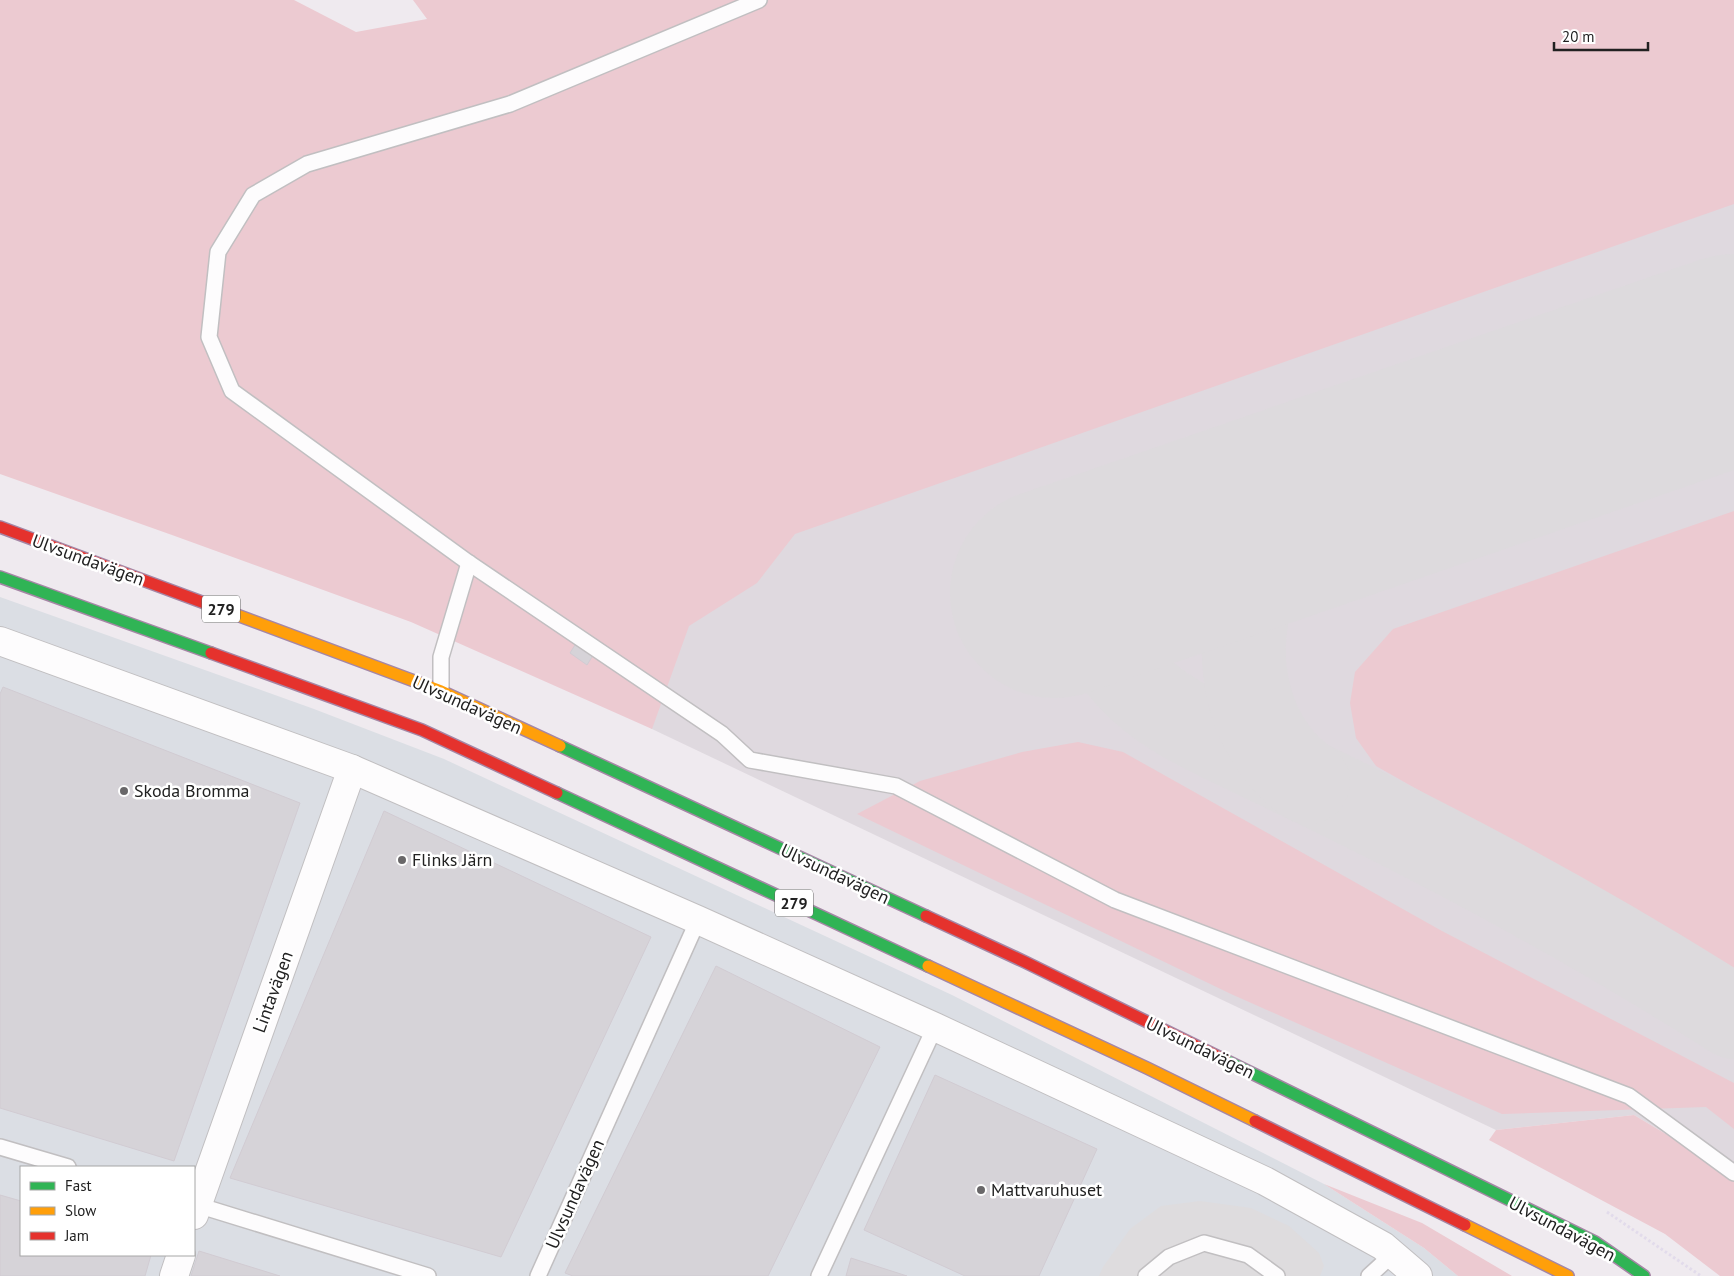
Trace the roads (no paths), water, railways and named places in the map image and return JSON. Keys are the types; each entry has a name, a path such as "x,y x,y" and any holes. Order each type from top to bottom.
{"main road":[{"name":"Ulvsundavägen","path":"0,527 441,692 1025,962 1595,1242 1644,1276"},
{"name":"279","path":"0,577 422,730 1147,1068 1568,1276"}],"street":[{"path":"0,641 352,769 698,920 935,1027 1265,1180 1383,1246 1418,1276"},
{"name":"Lintavägen","path":"195,1208 352,769"},
{"path":"174,1276 181,1256"}],"lane":[{"path":"759,0 510,104 307,164 253,195 218,252 209,338 232,391 469,563 722,734 750,760 896,786 1115,900 1629,1096 1734,1173"},
{"path":"441,692 441,657 469,563"},
{"name":"Ulvsundavägen","path":"538,1276 698,920"},
{"path":"819,1276 935,1027"},
{"path":"0,1147 65,1166"},
{"path":"195,1208 428,1276"},
{"path":"1146,1276 1169,1257 1204,1243 1248,1255 1276,1276"},
{"path":"1369,1276 1393,1254"}],"place":[{"name":"Skoda Bromma","path":"124,791"},
{"name":"Flinks Järn","path":"402,860"},
{"name":"Mattvaruhuset","path":"981,1190"}]}
